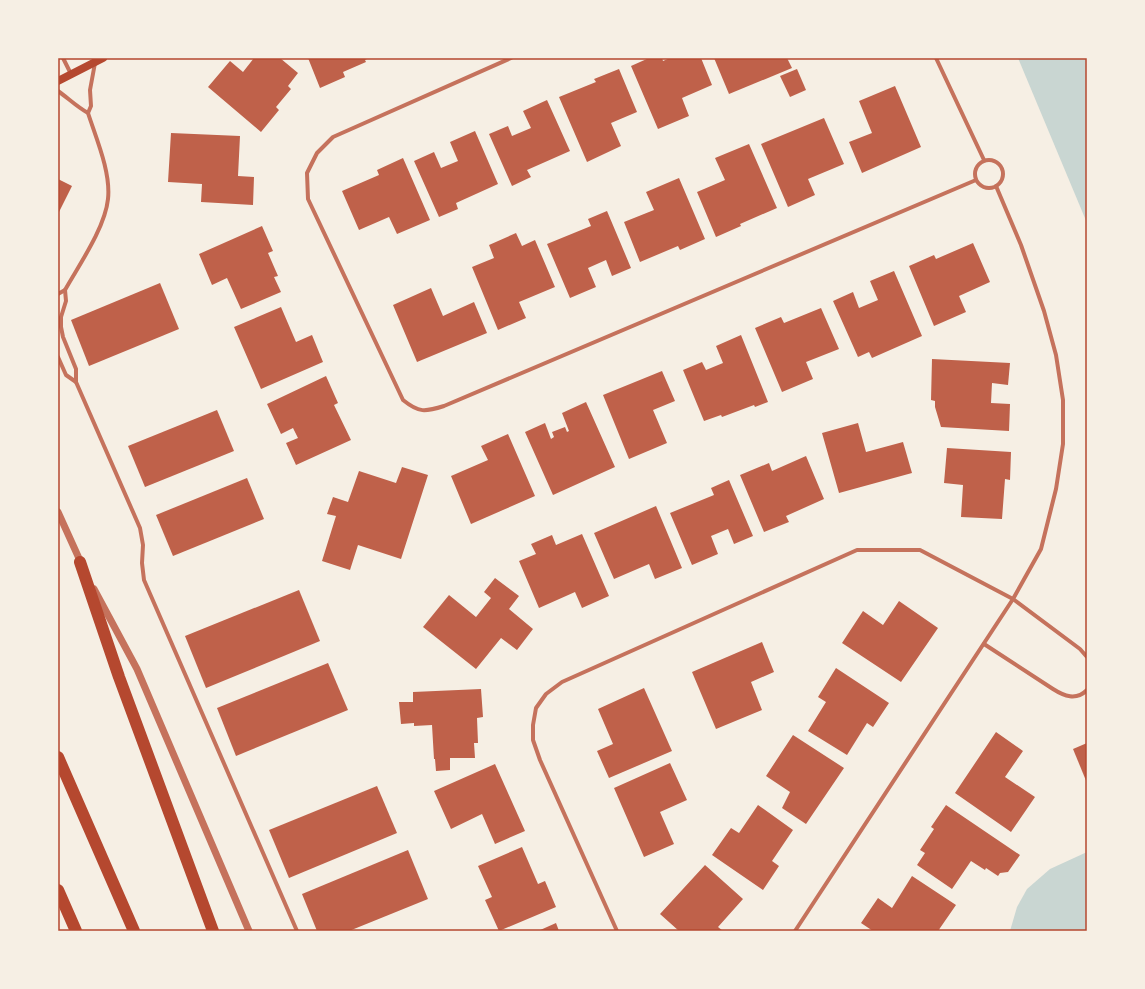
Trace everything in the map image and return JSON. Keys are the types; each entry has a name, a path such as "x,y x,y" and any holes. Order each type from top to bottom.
{"highway":[{"path":"80,562 119,677 213,931"},
{"path":"58,757 134,931"},
{"path":"58,890 76,931"}],"main road":[{"path":"58,81 99,60"}],"street":[{"path":"63,58 71,74"},
{"path":"511,58 333,137 317,153 307,173 308,199 403,400 415,409 430,410 444,406 976,180"},
{"path":"936,58 984,160"},
{"path":"58,294 65,290 98,231 105,213 108,198 107,182 102,157 88,113 91,106 90,90 99,60"},
{"path":"58,91 70,99 79,109 88,113"},
{"path":"984,160 993,160 1000,165 1003,174 1002,179 996,186 987,188 978,184 976,180 974,171 979,163 984,160"},
{"path":"795,931 1013,599 1041,549 1056,489 1063,444 1063,400 1056,355 1044,311 1022,245 996,186"},
{"path":"65,290 66,301 61,317 63,337 76,369 76,382 140,528 144,545 142,572 148,591 296,931"},
{"path":"58,357 66,374 76,382"},
{"path":"58,512 80,562 137,669 249,931"},
{"path":"617,931 540,760 533,740 533,725 536,708 546,694 562,682 857,550 920,550 1013,599 1080,648 1087,657"},
{"path":"984,644 1052,690 1063,695 1072,697 1083,694 1087,690"}],"shaded area":[{"path":"1018,58 1087,58 1087,223"},
{"path":"1087,852 1087,931 1010,931 1017,907 1027,889 1050,869"}],"building":[{"path":"254,58 280,58 298,73 288,86 291,89 276,107 279,110 261,132 208,87 230,61 243,72"},
{"path":"308,58 369,58 365,60 366,62 343,72 345,77 320,88"},
{"path":"649,58 662,58 663,61 670,58 701,58 712,85 682,98 689,116 658,129 631,66"},
{"path":"714,58 787,58 792,68 729,94"},
{"path":"619,69 637,112 611,123 621,146 587,162 559,97 596,82 594,79"},
{"path":"797,69 806,90 790,97 780,76"},
{"path":"895,86 921,147 862,173 849,142 872,133 859,101"},
{"path":"547,100 570,151 527,170 531,177 512,186 489,134 508,126 512,136 531,128 523,111"},
{"path":"824,118 844,164 808,179 815,195 788,207 761,144"},
{"path":"475,131 498,184 456,203 458,209 439,217 414,161 434,152 441,168 458,161 450,142"},
{"path":"171,133 240,136 238,176 254,177 253,205 201,202 202,184 168,182"},
{"path":"749,144 777,208 740,224 741,226 716,237 697,192 725,180 715,158"},
{"path":"403,158 430,220 397,234 389,217 359,230 342,191 379,175 377,170"},
{"path":"679,178 705,239 680,250 678,246 640,262 624,222 654,210 646,192"},
{"path":"58,179 72,186 58,214"},
{"path":"607,211 631,268 612,276 606,260 588,268 596,287 570,298 547,244 591,226 588,219"},
{"path":"262,226 273,251 268,253 278,276 274,277 281,292 241,309 227,278 212,285 199,254"},
{"path":"516,233 522,246 535,240 555,287 519,302 526,318 498,330 472,267 494,258 489,245"},
{"path":"973,243 990,282 959,296 966,312 934,326 909,266 934,255 936,259"},
{"path":"894,271 922,336 872,358 869,352 858,357 833,301 853,292 859,308 878,300 870,281"},
{"path":"160,283 179,329 89,366 71,320"},
{"path":"431,288 443,316 474,302 487,333 417,362 393,305"},
{"path":"281,307 296,342 312,335 323,362 261,389 234,327"},
{"path":"821,308 839,349 806,362 813,379 782,392 755,328 781,317 784,323"},
{"path":"741,335 768,402 755,407 754,405 722,417 721,415 704,421 683,370 702,362 706,370 723,363 716,346"},
{"path":"932,359 1010,363 1008,385 992,383 991,403 1010,404 1009,431 941,427 935,407 935,401 931,400"},
{"path":"662,371 675,401 653,410 667,443 629,459 603,395"},
{"path":"326,376 338,403 334,405 351,440 296,465 286,443 298,438 293,428 281,434 267,404"},
{"path":"586,402 615,467 553,495 525,432 545,423 551,439 554,437 552,432 565,427 567,432 569,431 562,413"},
{"path":"217,410 234,451 145,487 128,446"},
{"path":"858,423 866,452 903,442 912,473 839,493 822,433"},
{"path":"508,434 535,496 471,524 451,476 488,460 481,446"},
{"path":"947,448 1011,452 1010,480 1005,479 1002,519 961,517 963,485 944,483"},
{"path":"806,456 824,499 786,516 789,522 764,532 740,475 769,463 772,471"},
{"path":"402,467 428,475 401,559 358,545 350,570 322,561 336,516 327,514 333,497 348,502 359,471 396,483"},
{"path":"247,478 264,519 173,556 156,515"},
{"path":"729,480 753,536 734,544 728,529 711,536 718,554 692,565 670,513 714,495 711,488"},
{"path":"656,506 682,568 655,579 649,564 614,579 594,533"},
{"path":"582,534 609,596 582,608 575,592 539,608 519,561 536,554 531,544 552,535 556,545"},
{"path":"495,578 519,596 509,609 533,629 517,650 501,638 476,669 423,627 449,595 476,617 491,598 484,592"},
{"path":"299,590 320,641 206,688 185,636"},
{"path":"899,601 938,628 901,682 842,643 863,611 883,625"},
{"path":"762,642 774,672 751,682 762,710 716,729 692,672"},
{"path":"328,663 348,710 236,756 217,708"},
{"path":"836,668 889,703 873,727 867,723 847,755 808,731 826,702 818,697"},
{"path":"644,688 672,751 609,778 597,751 613,744 598,709"},
{"path":"481,689 483,717 477,718 478,743 474,743 475,758 450,758 450,770 436,771 432,725 414,726 414,723 401,724 399,702 413,702 413,692"},
{"path":"996,732 1023,751 1005,777 1035,797 1011,832 955,793"},
{"path":"793,735 844,768 806,824 782,808 790,792 766,776"},
{"path":"1087,743 1087,783 1073,749"},
{"path":"670,763 687,800 660,812 674,844 644,857 614,788"},
{"path":"495,764 525,831 495,844 482,814 451,829 434,791"},
{"path":"377,786 397,833 289,878 269,830"},
{"path":"758,805 793,830 772,861 779,866 763,890 712,855 731,828 739,833"},
{"path":"946,805 1020,855 1008,872 1000,873 998,876 971,861 952,889 917,865 925,853 920,850 934,829 931,827"},
{"path":"522,847 538,884 545,881 556,907 499,931 485,900 492,897 478,866"},
{"path":"408,850 428,899 349,931 317,931 302,894"},
{"path":"705,865 743,899 718,927 723,931 679,931 660,914"},
{"path":"912,876 956,905 938,931 873,931 861,923 878,898 892,908"},
{"path":"556,923 559,931 538,931"}]}
